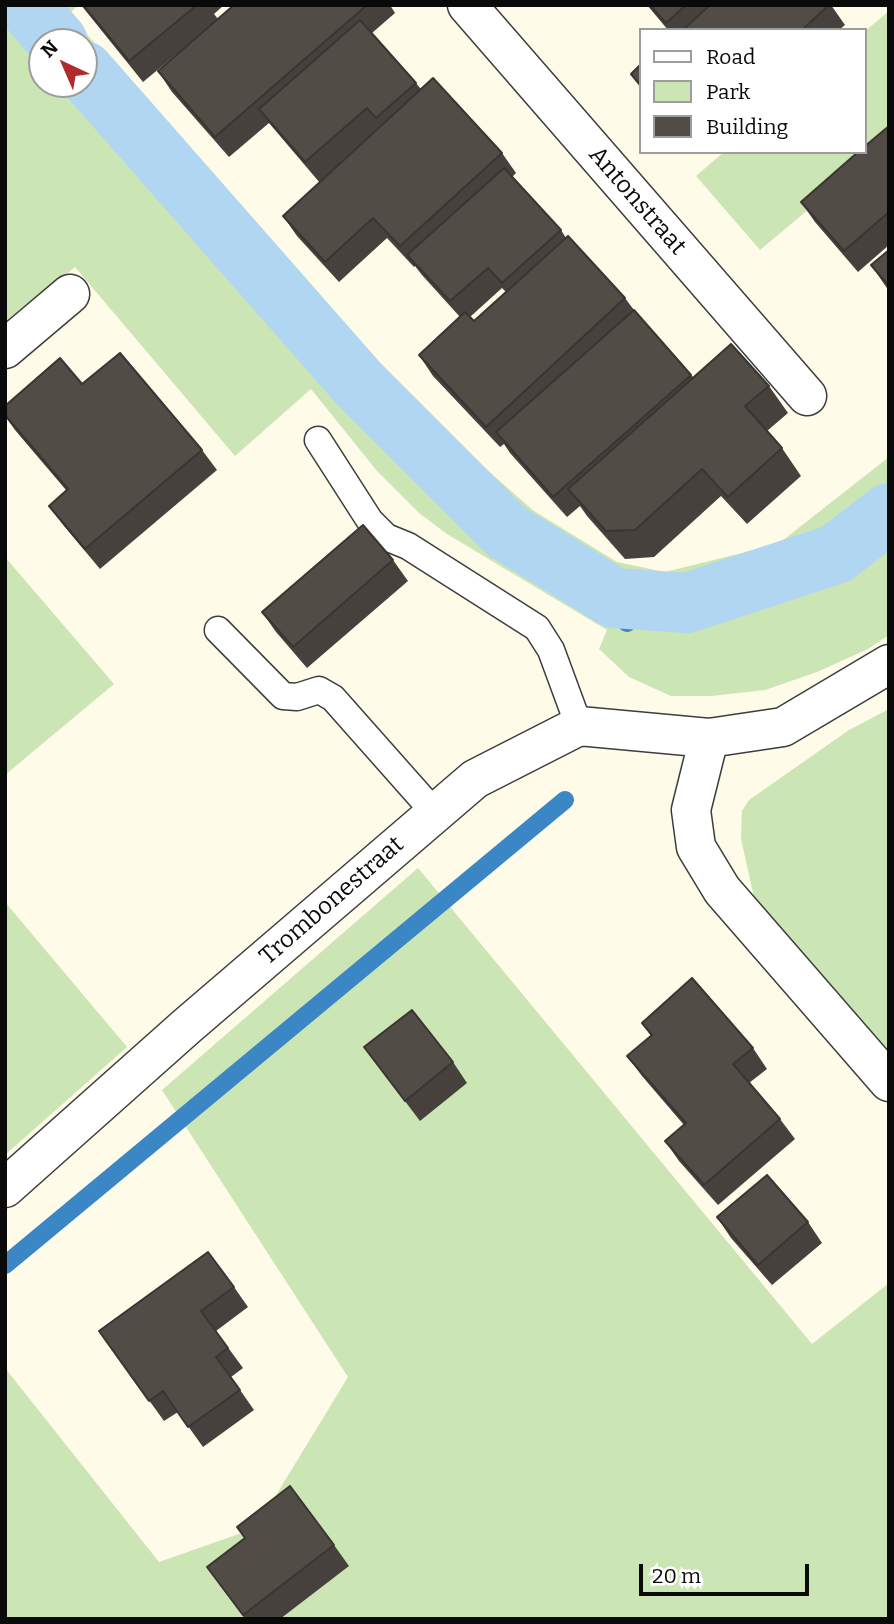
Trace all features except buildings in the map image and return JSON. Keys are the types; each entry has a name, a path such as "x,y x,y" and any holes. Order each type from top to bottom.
{"street":[{"name":"Antonstraat","path":"467,5 807,396"},
{"path":"5,349 70,294"},
{"path":"579,726 709,738 783,727 889,664"},
{"name":"Trombonestraat","path":"5,1188 187,1026 475,779 579,726"},
{"path":"709,738 691,810 696,847 722,890 889,1082"}],"lane":[{"path":"318,440 370,521 386,537 408,546 537,628 551,650 579,726"},
{"path":"218,630 282,696 297,696 319,690 333,698 434,812"}],"green space":[{"path":"5,5 78,5 69,14 81,28 28,28 28,98 98,98 98,47 361,344 454,441 534,511 617,562 665,572 778,544 889,457 889,635 868,649 817,672 765,690 711,696 671,696 629,677 599,649 607,630 447,534 419,513 377,471 311,389 235,456 75,267 5,324"},
{"path":"889,11 889,142 760,250 696,176 722,154 866,154 866,30"},
{"path":"5,557 114,684 5,775"},
{"path":"889,709 889,1054 754,897 741,839 742,811 749,800 849,730"},
{"path":"418,868 812,1344 889,1283 889,1619 5,1619 5,1368 159,1562 256,1528 348,1377 162,1090"},
{"path":"5,902 127,1047 5,1155"}],"waterway":[{"path":"26,5 46,28"},
{"path":"98,87 359,384 506,531 614,598 687,603 836,554 889,513"},
{"path":"614,598 627,623"},
{"path":"5,1265 565,800"}]}
